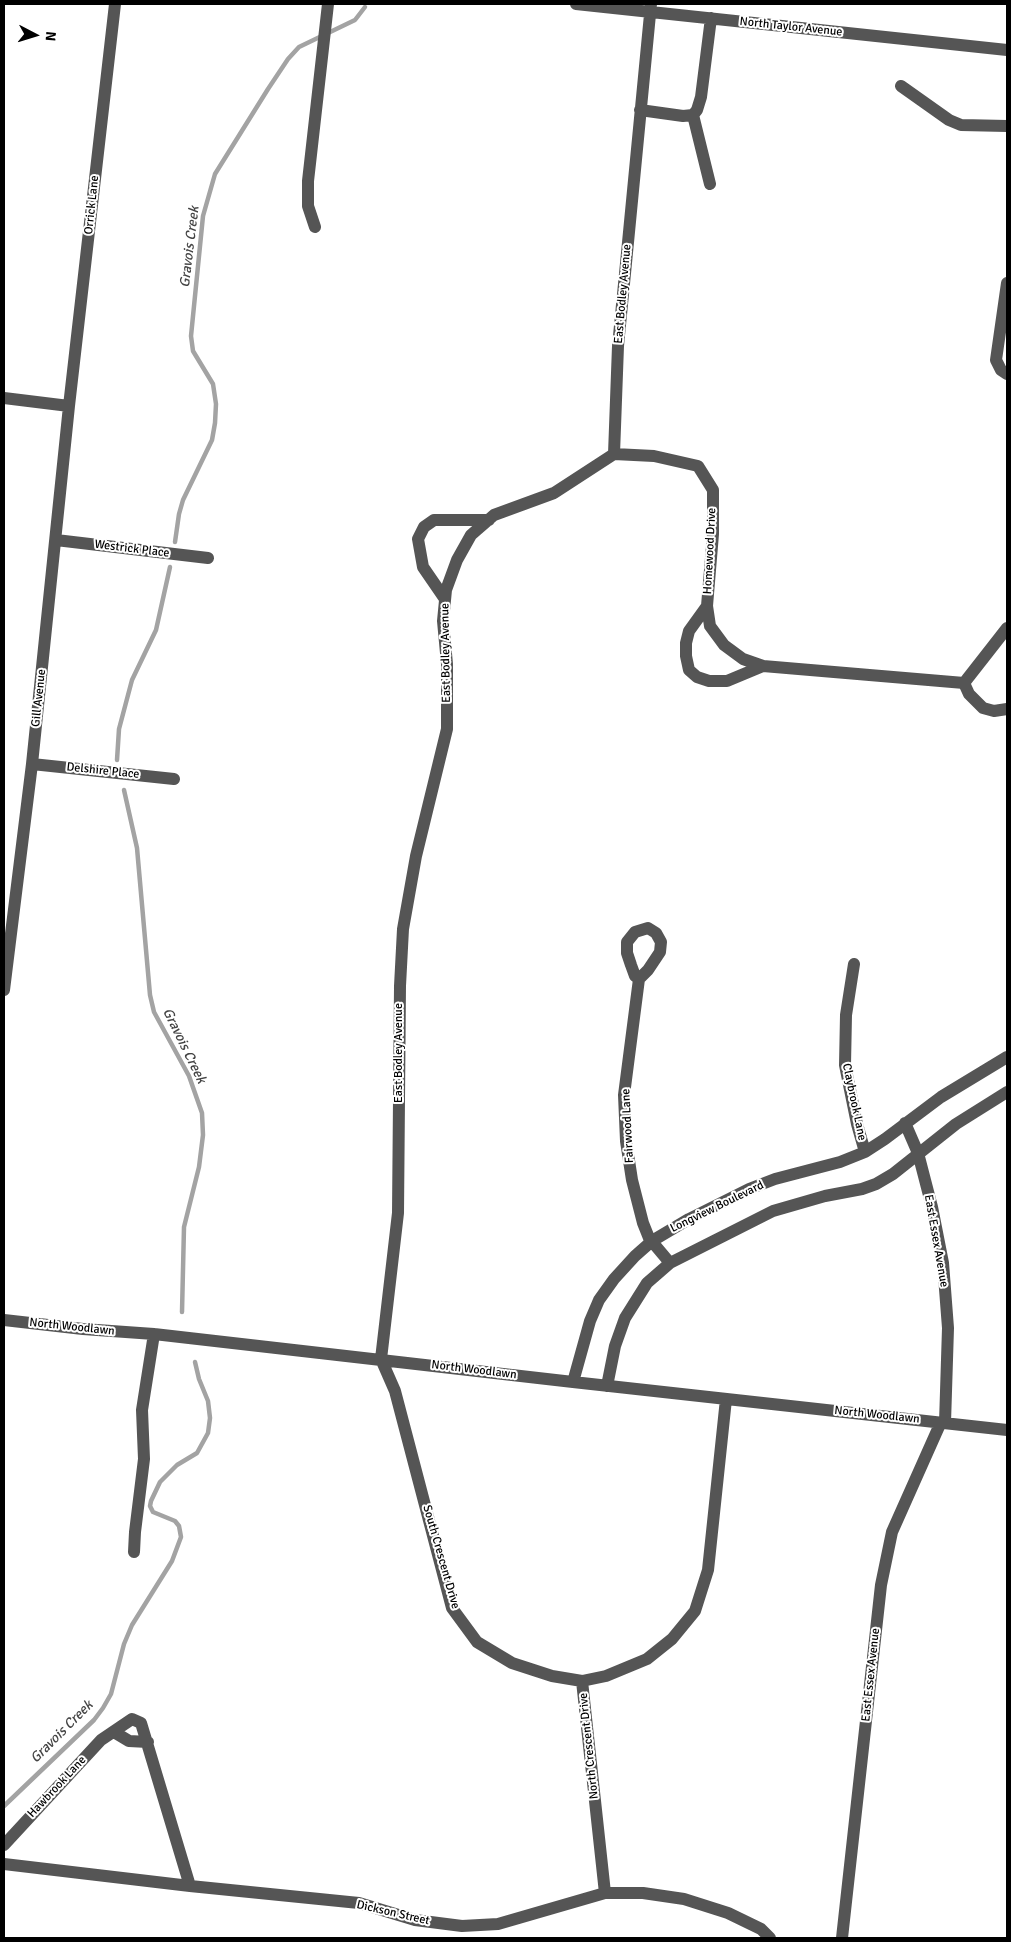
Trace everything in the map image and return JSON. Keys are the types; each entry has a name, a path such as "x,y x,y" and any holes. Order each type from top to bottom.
{"street":[{"name":"Orrick Lane","path":"69,406 115,4"},
{"path":"315,227 308,206 308,181 328,4"},
{"name":"North Taylor Avenue","path":"576,4 650,8 711,18 1007,50"},
{"name":"East Bodley Avenue","path":"381,1359 398,1213 400,986 403,929 416,856 446,729 447,664 443,621 446,590 457,560 471,535 494,515 554,494 614,454 618,346 650,8"},
{"path":"640,110 683,116 693,115 697,110 701,97 711,18"},
{"path":"901,86 949,120 961,125 1007,126"},
{"path":"693,115 710,184"},
{"path":"1007,283 1004,332 996,360 1001,370 1007,374"},
{"path":"4,398 69,406"},
{"name":"Gill Avenue","path":"4,990 32,764 69,406"},
{"name":"Homewood Drive","path":"614,454 654,456 698,466 713,490 713,534 707,606 710,626 724,645 743,659 763,666 964,684"},
{"path":"445,599 423,567 418,538 424,527 434,520 489,520"},
{"name":"Westrick Place","path":"56,540 208,558"},
{"name":"Homewood Drive","path":"707,606 690,631 686,643 689,670 697,677 709,681 727,681 763,666"},
{"path":"1007,628 964,684 969,694 983,708 994,711 1007,709"},
{"name":"Delshire Place","path":"32,764 174,779"},
{"name":"Claybrook Lane","path":"854,964 846,1014 845,1065 857,1124 865,1152"},
{"name":"Fairwood Lane","path":"639,979 624,1094 626,1142 632,1180 643,1223 652,1241 670,1264"},
{"name":"Longview Boulevard","path":"574,1382 590,1322 599,1300 630,1262 652,1241 689,1219 749,1189 775,1179 840,1162 865,1152 941,1097 1007,1056"},
{"path":"607,1386 615,1346 624,1318 647,1283 670,1264 773,1211 876,1184 892,1174 956,1124 1007,1092"},
{"name":"East Essex Avenue","path":"842,1938 882,1585 892,1532 943,1422 948,1328 943,1263 932,1207 918,1153 906,1123"},
{"name":"North Woodlawn","path":"4,1320 83,1329 154,1334 1007,1430"},
{"path":"134,1552 144,1459 142,1410 154,1334"},
{"name":"South Crescent Drive","path":"381,1359 395,1391 452,1608 477,1642 512,1663 552,1676 582,1681"},
{"name":"North Crescent Drive","path":"605,1893 582,1681 606,1676 647,1659 672,1639 695,1611 708,1570 726,1399"},
{"name":"Hawbrook Lane","path":"4,1845 101,1740 132,1720 141,1724 148,1742 190,1886"},
{"path":"114,1732 129,1741 148,1742"},
{"name":"Dickson Street","path":"4,1864 190,1886 359,1903 415,1920 462,1926 498,1924 605,1893 644,1893 684,1899 728,1913 761,1929 770,1938"}],"waterway":[{"name":"Gravois Creek","path":"175,542 183,500 212,440 215,423 216,404 213,384 193,351 191,336 203,216 215,174 288,59 299,47 355,20 365,7"},
{"name":"Gravois Creek","path":"117,760 119,729 132,680 156,630 170,567"},
{"name":"Gravois Creek","path":"124,790 137,848 150,995 154,1012 189,1076 202,1113 203,1135 199,1167 184,1227 182,1312"},
{"name":"Gravois Creek","path":"4,1806 94,1720 103,1708 111,1694 124,1644 132,1625 172,1561 181,1537 179,1526 175,1521 153,1512 150,1506 160,1482 177,1465 197,1453 208,1433 210,1418 208,1401 199,1379 195,1362"}]}
